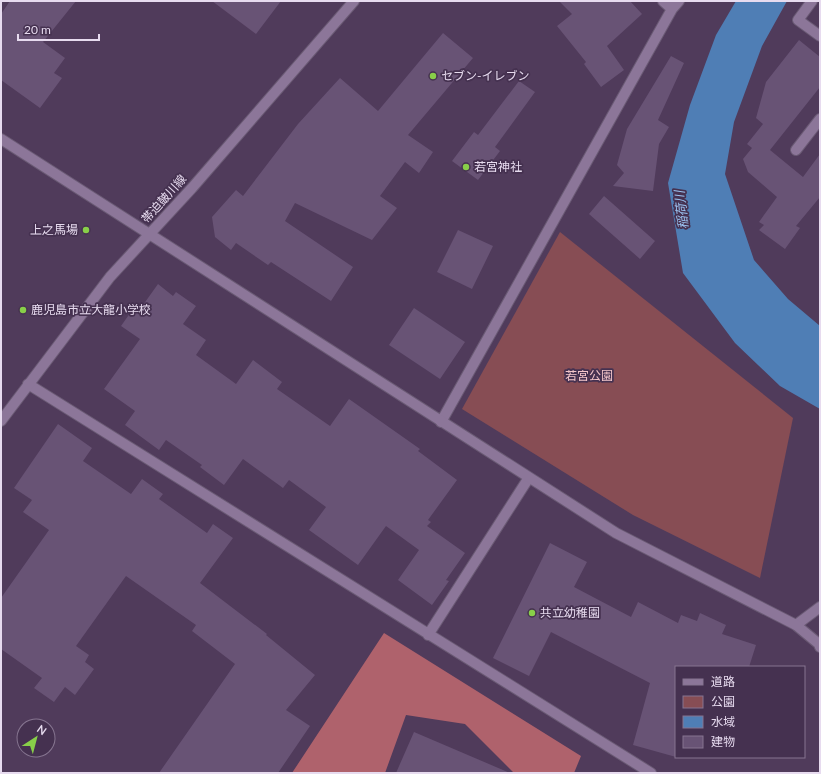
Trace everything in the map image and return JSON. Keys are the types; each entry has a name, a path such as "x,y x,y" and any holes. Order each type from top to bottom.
{"street":[{"name":"帯迫皷川線","path":"1,421 110,277 150,235 354,1"},
{"path":"663,1 672,9"},
{"path":"440,422 672,9 679,1"},
{"path":"812,1 798,20 820,36"},
{"path":"796,150 820,119"},
{"path":"1,139 528,479 616,533 796,625 819,644 820,647"},
{"path":"28,384 651,773"},
{"path":"428,635 528,479"},
{"path":"796,625 820,607"}],"green space":[{"name":"若宮公園","path":"560,232 793,418 760,578 633,515 462,409"}],"shaded area":[{"path":"384,633 581,756 574,773 514,773 465,724 406,715 385,773 292,773"}],"water":[{"name":"稲荷川","path":"736,1 787,1 762,46 734,122 725,174 754,260 788,299 820,326 820,409 780,386 735,343 683,273 668,183 690,105 716,35"}],"building":[{"path":"10,1 76,1 43,42 65,58 54,73 62,78 40,108 1,80 1,14"},
{"path":"212,1 281,1 256,34"},
{"path":"559,1 630,1 642,14 607,46 624,70 601,87 584,64 586,62 557,26 572,14"},
{"path":"443,33 473,58 408,135 433,152 419,173 405,162 380,196 397,208 372,240 295,203 285,221 353,267 331,301 271,262 268,265 236,243 231,250 215,237 212,217 236,190 243,196 298,124 340,78 378,111"},
{"path":"799,40 820,57 820,87 770,150 803,177 820,154 820,197 796,226 800,228 785,249 759,230 764,225 759,222 777,197 748,172 743,159 752,148 747,144 763,124 756,118 766,82"},
{"path":"671,56 684,63 658,120 669,127 659,144 653,191 613,186 624,173 617,165 627,129"},
{"path":"519,81 535,92 495,147 500,151 478,180 452,161 474,132 478,135"},
{"path":"604,196 655,241 640,259 589,214"},
{"path":"458,230 493,246 472,289 437,272"},
{"path":"158,284 173,296 176,292 196,306 183,324 206,340 196,355 236,384 253,360 282,382 277,389 330,426 349,399 420,449 418,451 457,480 428,520 431,522 427,526 465,553 446,580 449,581 432,605 398,580 419,550 386,526 358,565 309,530 326,507 289,480 283,488 243,459 224,485 200,467 202,465 166,440 159,450 125,425 135,411 104,389 140,339 121,326 133,309 138,312"},
{"path":"414,308 465,342 440,379 389,345"},
{"path":"58,424 92,448 83,461 131,494 142,479 163,494 159,499 207,533 213,524 233,538 200,583 267,634 266,635 315,675 286,710 310,726 278,773 159,773 235,664 192,631 196,625 126,576 76,646 89,655 85,662 94,669 75,695 65,687 54,702 34,688 42,678 1,649 1,598 49,530 23,512 32,500 14,488"},
{"path":"550,543 587,562 574,587 631,617 638,602 678,623 681,615 697,621 700,613 726,625 722,634 756,645 749,666 675,666 675,757 633,745 650,683 551,632 529,676 493,658"},
{"path":"414,732 510,773 396,773"}],"place":[{"name":"セブン-イレブン","path":"433,76"},
{"name":"若宮神社","path":"466,167"},
{"name":"上之馬場","path":"86,230"},
{"name":"鹿児島市立大龍小学校","path":"23,310"},
{"name":"共立幼稚園","path":"532,613"}]}
